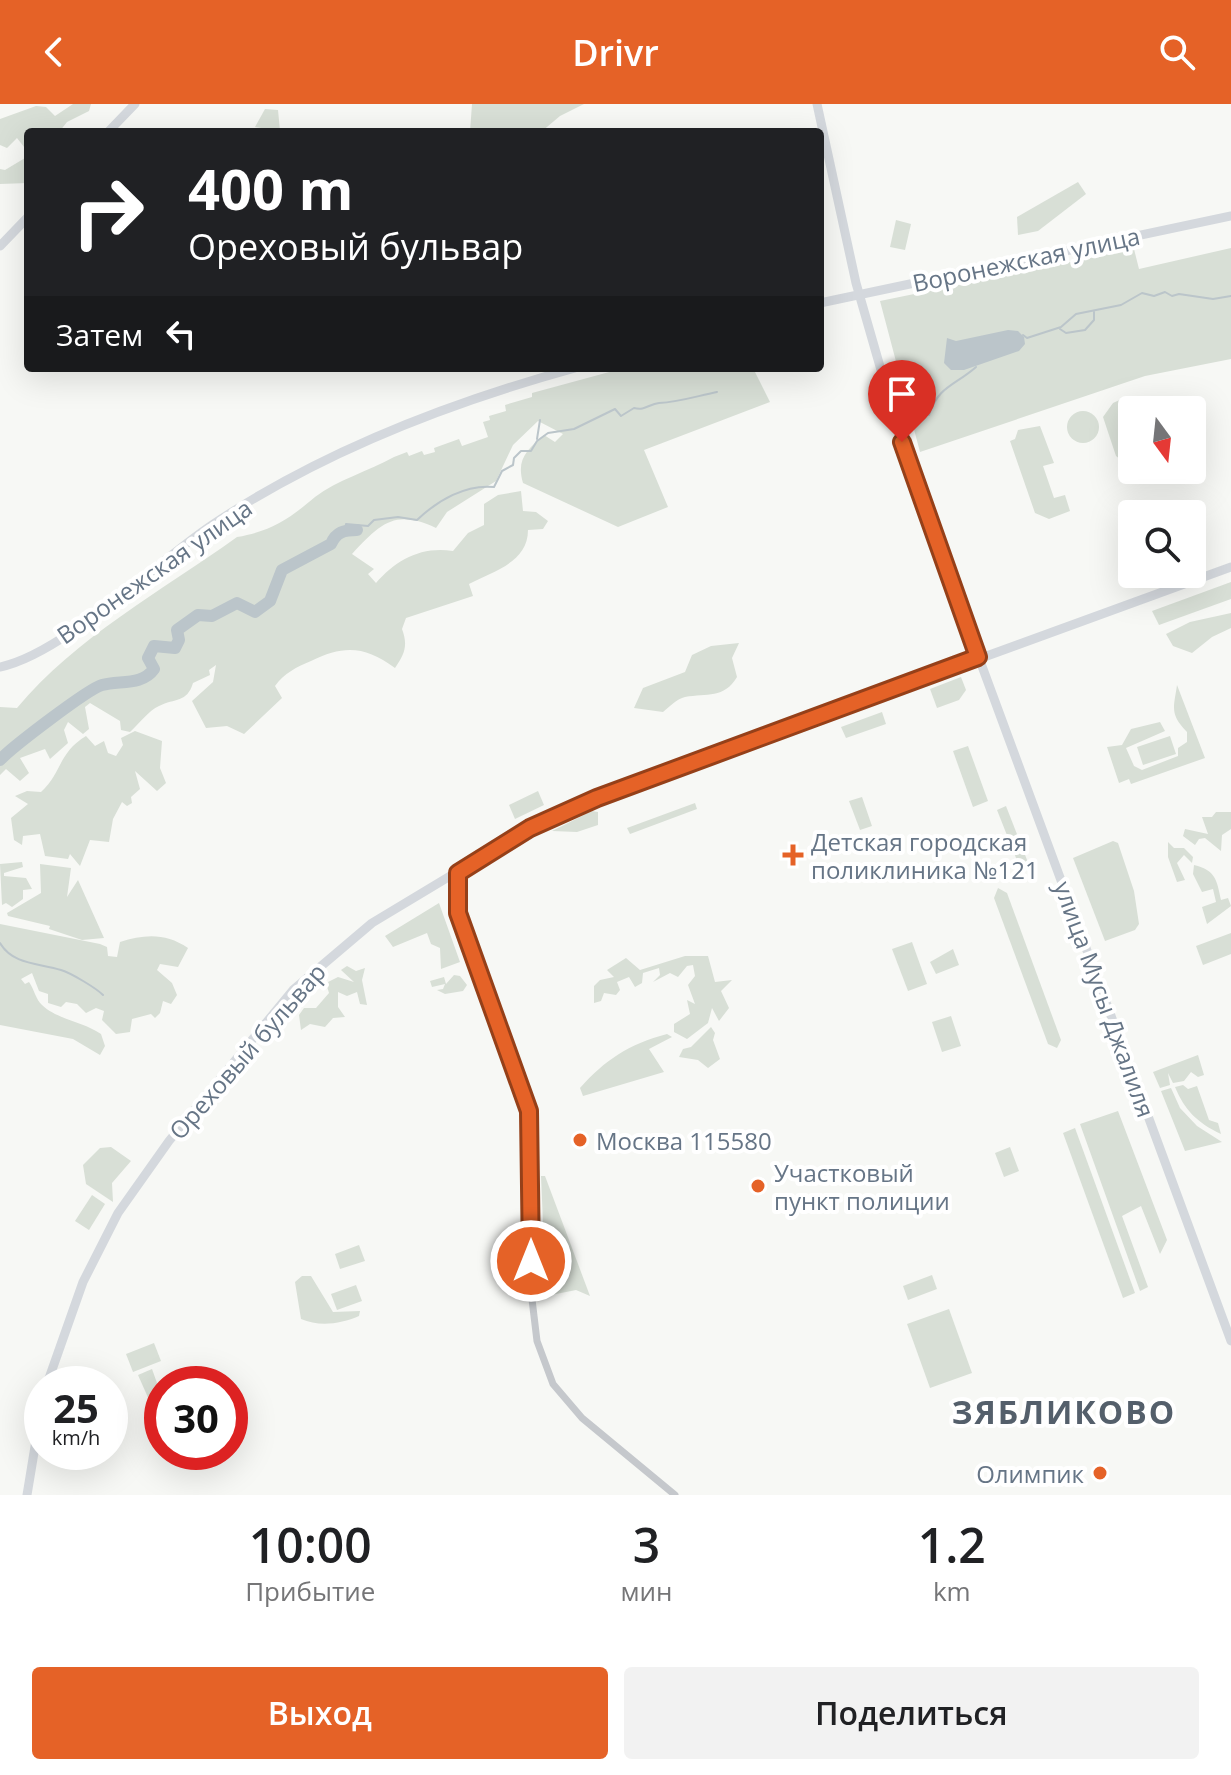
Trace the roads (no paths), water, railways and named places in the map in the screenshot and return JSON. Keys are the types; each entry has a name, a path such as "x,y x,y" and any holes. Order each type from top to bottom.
{"street":[{"path":"112,128 135,104"},
{"name":"улица Мусы Джалиля","path":"817,104 822,128"},
{"name":"улица Мусы Джалиля","path":"824,136 859,293 910,471 1231,1341"},
{"name":"Воронежская улица","path":"824,302 1231,216"},
{"path":"0,246 24,221"},
{"name":"Воронежская улица","path":"0,667 28,657 62,636 212,525 300,474 439,411 562,372"},
{"name":"Ореховый бульвар","path":"53,1366 80,1290 118,1213 169,1141 300,982 372,923 530,828 597,798 1231,567"},
{"path":"458,873 458,913 529,1111 531,1291 537,1341 553,1384 583,1419 675,1495"},
{"path":"27,1495 31,1470"}],"waterway":[{"path":"1023,335 1027,338 1061,327 1076,314 1121,305 1142,293 1154,296 1165,292 1172,296 1179,294 1213,299 1231,296"},
{"path":"1060,329 1066,333 1085,330 1094,320 1094,312"},
{"path":"929,415 937,398 976,367"},
{"path":"345,530 346,524 368,526 374,520 398,517 417,520 453,495 473,488 494,487 502,471 513,465 514,458 521,451 531,451 537,441 548,433 574,429 615,409 621,416 634,408 717,392"},
{"path":"537,439 540,420"},
{"path":"0,760 50,719 94,689 137,680 149,674 154,669 148,658 154,646 175,648 179,640 177,630 198,615 212,616 237,603 255,612 270,601 282,570 331,544 341,532 357,530"},
{"path":"0,943 12,956 65,972 103,995"}],"place":[{"name":"Детская городская поликлиника №121","path":"793,855"},
{"name":"Москва 115580","path":"580,1140"},
{"name":"Участковый пункт полиции","path":"758,1186"},
{"name":"Олимпик","path":"1100,1473"}],"district":[{"name":"ЗЯБЛИКОВО","path":"1064,1411"}]}
